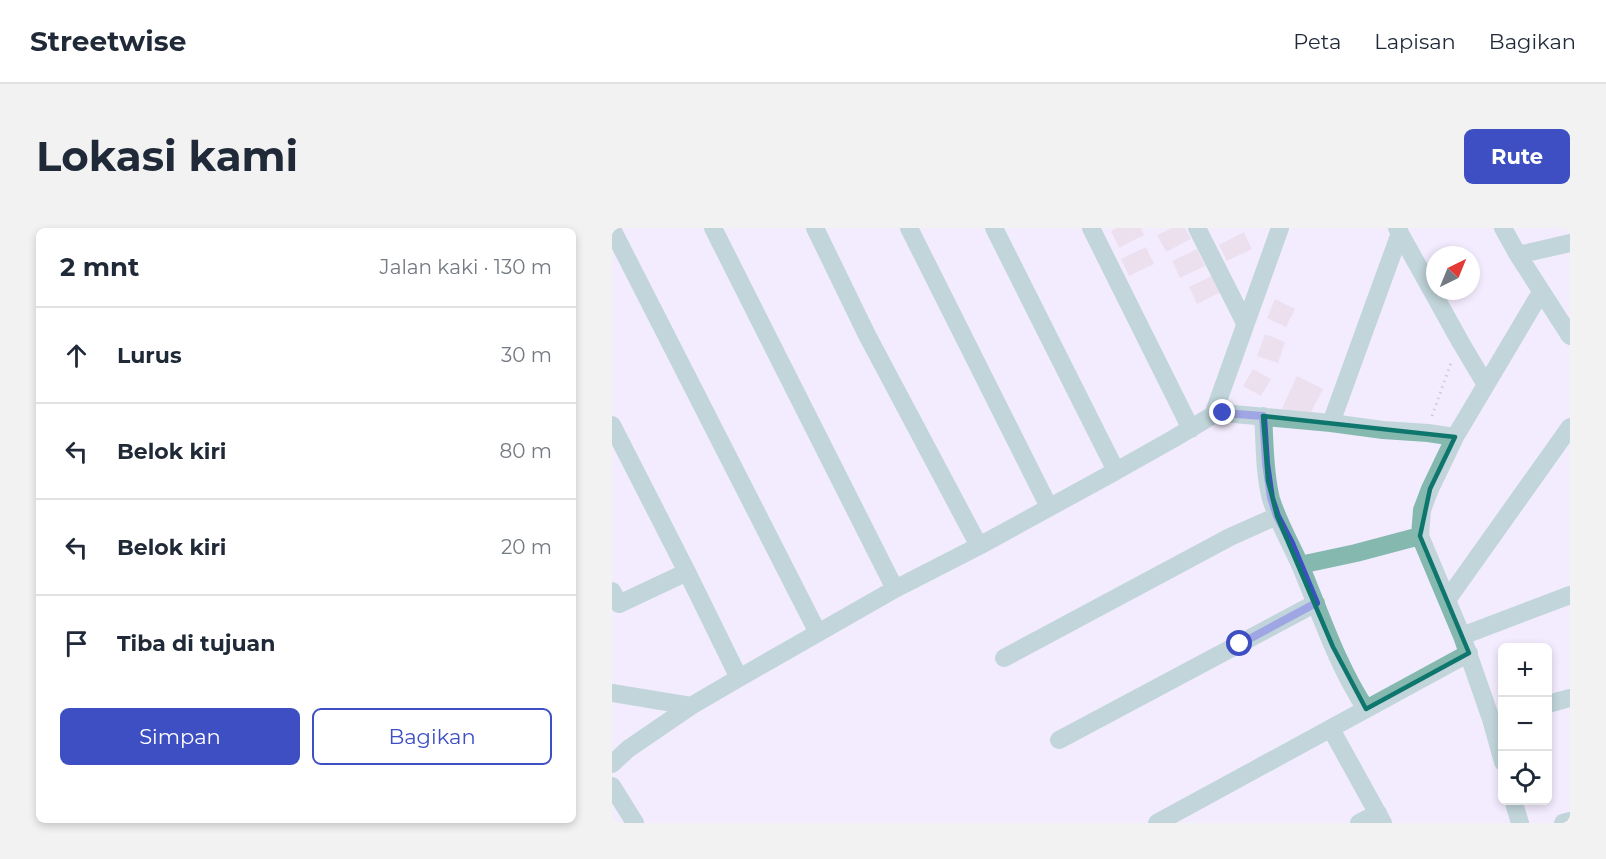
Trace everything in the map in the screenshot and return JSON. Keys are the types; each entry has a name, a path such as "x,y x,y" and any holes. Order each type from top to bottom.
{"street":[{"path":"713,228 895,589"},
{"path":"815,228 867,335 979,546"},
{"path":"909,228 1049,507"},
{"path":"994,228 1116,471"},
{"path":"1091,228 1191,429"},
{"path":"1197,228 1245,323"},
{"path":"1213,415 1280,228"},
{"path":"1503,228 1570,336"},
{"path":"612,229 818,633"},
{"path":"1399,231 1486,385"},
{"path":"1330,423 1399,231"},
{"path":"1518,255 1570,243"},
{"path":"1502,751 1497,718 1420,536 1422,510 1455,437 1541,292"},
{"path":"612,764 628,749 739,678 895,589 979,546 1213,415 1228,413 1263,416 1455,437"},
{"path":"1263,416 1268,481 1277,516 1300,565 1342,668 1366,709"},
{"path":"612,425 739,678"},
{"path":"1447,600 1570,427"},
{"path":"1004,658 1230,537 1277,516"},
{"path":"1300,565 1420,536"},
{"path":"612,591 619,604 687,572"},
{"path":"1462,636 1570,595"},
{"path":"1059,740 1316,603"},
{"path":"1157,823 1469,653"},
{"path":"612,693 692,706"},
{"path":"1552,703 1570,698"},
{"path":"1331,729 1380,818 1359,823"},
{"path":"612,786 635,823"},
{"path":"1515,805 1520,823"},
{"path":"1563,823 1570,821"}],"path":[{"path":"1428,433 1453,357"}],"highlighted area":[{"path":"1263,416 1455,437 1430,489 1420,536 1469,653 1366,709 1333,647 1277,516 1268,481"}],"building":[{"path":"1117,228 1141,228 1144,235 1119,248 1111,231"},
{"path":"1172,228 1185,228 1191,239 1166,252 1157,235"},
{"path":"1244,232 1252,249 1227,261 1219,245"},
{"path":"1146,247 1154,264 1129,276 1121,259"},
{"path":"1197,249 1205,266 1180,278 1172,261"},
{"path":"1214,275 1223,291 1197,304 1189,287"},
{"path":"1275,299 1295,309 1286,327 1267,318"},
{"path":"1265,334 1285,342 1278,363 1257,356"},
{"path":"1253,369 1271,379 1261,396 1243,386"},
{"path":"1297,376 1323,389 1307,420 1282,408"}],"route":[{"path":"1223,413 1263,416 1271,498 1316,603 1240,644"}]}
